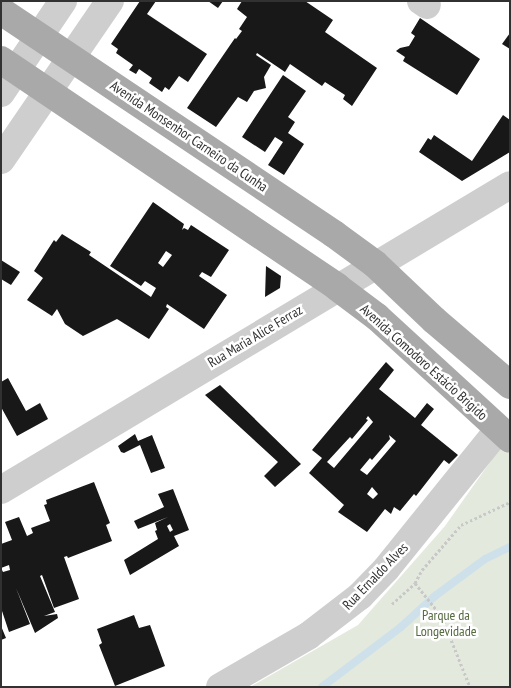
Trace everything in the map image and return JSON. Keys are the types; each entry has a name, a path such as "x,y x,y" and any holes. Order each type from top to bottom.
{"main road":[{"name":"Avenida Monsenhor Carneiro da Cunha","path":"1,11 334,234 375,264"},
{"path":"9,65 337,287"},
{"path":"375,264 434,320 510,385"},
{"name":"Avenida Comodoro Estácio Brigido","path":"337,287 376,317 504,434"}],"street":[{"path":"1,93 9,65 39,37 64,1"},
{"path":"1,160 110,1"},
{"name":"Rua Maria Alice Ferraz","path":"1,490 510,184"},
{"name":"Rua Ernaldo Alves","path":"220,687 308,636 360,596 504,434"}],"path":[{"path":"505,502 510,502"},
{"path":"414,583 442,617 470,687"}],"green space":[{"name":"Parque da Longevidade","path":"500,448 510,449 510,687 250,687 358,625 445,526"}],"building":[{"path":"140,1 156,1 147,14 207,54 188,82 179,76 169,90 165,87 162,92 149,83 152,78 139,69 136,74 129,70 133,65 116,53 118,49 111,44"},
{"path":"208,1 223,1 218,8"},
{"path":"242,1 305,1 333,20 325,32 377,68 352,106 343,99 345,95 325,82 322,86 290,64 285,72 257,53 256,55 271,65 264,77 266,88 254,91 247,102 238,97 216,127 187,108 235,38 242,31 239,29 247,17 237,9"},
{"path":"420,18 480,59 457,95 403,61 405,57 396,51 409,46 415,36 411,33"},
{"path":"510,33 510,49 502,44"},
{"path":"283,75 306,91 288,117 295,122 288,133 304,144 284,175 268,165 283,142 275,137 265,152 242,137"},
{"path":"503,115 510,120 510,152 462,181 419,152 428,138 431,140 434,135 472,161"},
{"path":"153,202 184,224 182,230 184,228 188,230 191,225 229,250 211,277 202,272 199,276 227,295 204,329 167,304 166,307 169,309 149,339 117,319 83,336 65,324 57,309 52,316 27,300 43,278 34,271 54,240 56,242 62,234 91,252 89,255 151,297 156,288 145,281 141,286 110,266","holes":["166,251 172,255 163,267 158,263"]},
{"path":"1,260 20,272 11,285 1,279"},
{"path":"266,266 281,276 280,288 265,297"},
{"path":"386,362 394,370 379,389 415,418 427,403 434,409 421,425 458,455 449,464 444,460 416,496 414,494 400,511 394,507 391,514 385,509 367,532 338,512 344,505 309,473 322,458 312,450","holes":["368,416 373,422 334,468 327,462 350,437 352,439 368,420 366,419","389,435 396,441 367,475 360,470 370,458 372,460 390,439","372,487 378,494 373,499 367,494"]},
{"path":"8,378 26,411 40,403 48,419 17,436 1,407 1,382"},
{"path":"220,385 301,464 275,487 264,476 278,462 205,395"},
{"path":"135,434 138,441 152,435 165,468 151,473 140,445 124,453 121,452 118,446"},
{"path":"94,482 110,523 106,525 112,541 68,558 67,556 64,557 79,599 54,608 42,575 40,576 55,612 44,616 57,614 58,618 35,633 16,588 30,624 9,632 1,608 1,544 12,540 5,522 19,517 27,536 33,533 31,528 50,521 44,505 47,504 46,500","holes":["9,565 10,570 3,572 1,568"]},
{"path":"173,489 189,530 174,536 179,546 130,575 124,560 158,539 155,523 168,517 138,529 134,521 164,507 158,494","holes":["170,524 173,530 170,532 167,526"]},
{"path":"134,615 139,628 150,625 165,666 115,686 99,645 102,643 97,629"},
{"path":"1,626 6,638 1,640"}],"waterway":[{"path":"322,687 401,627 435,596 485,559 510,547"}]}
